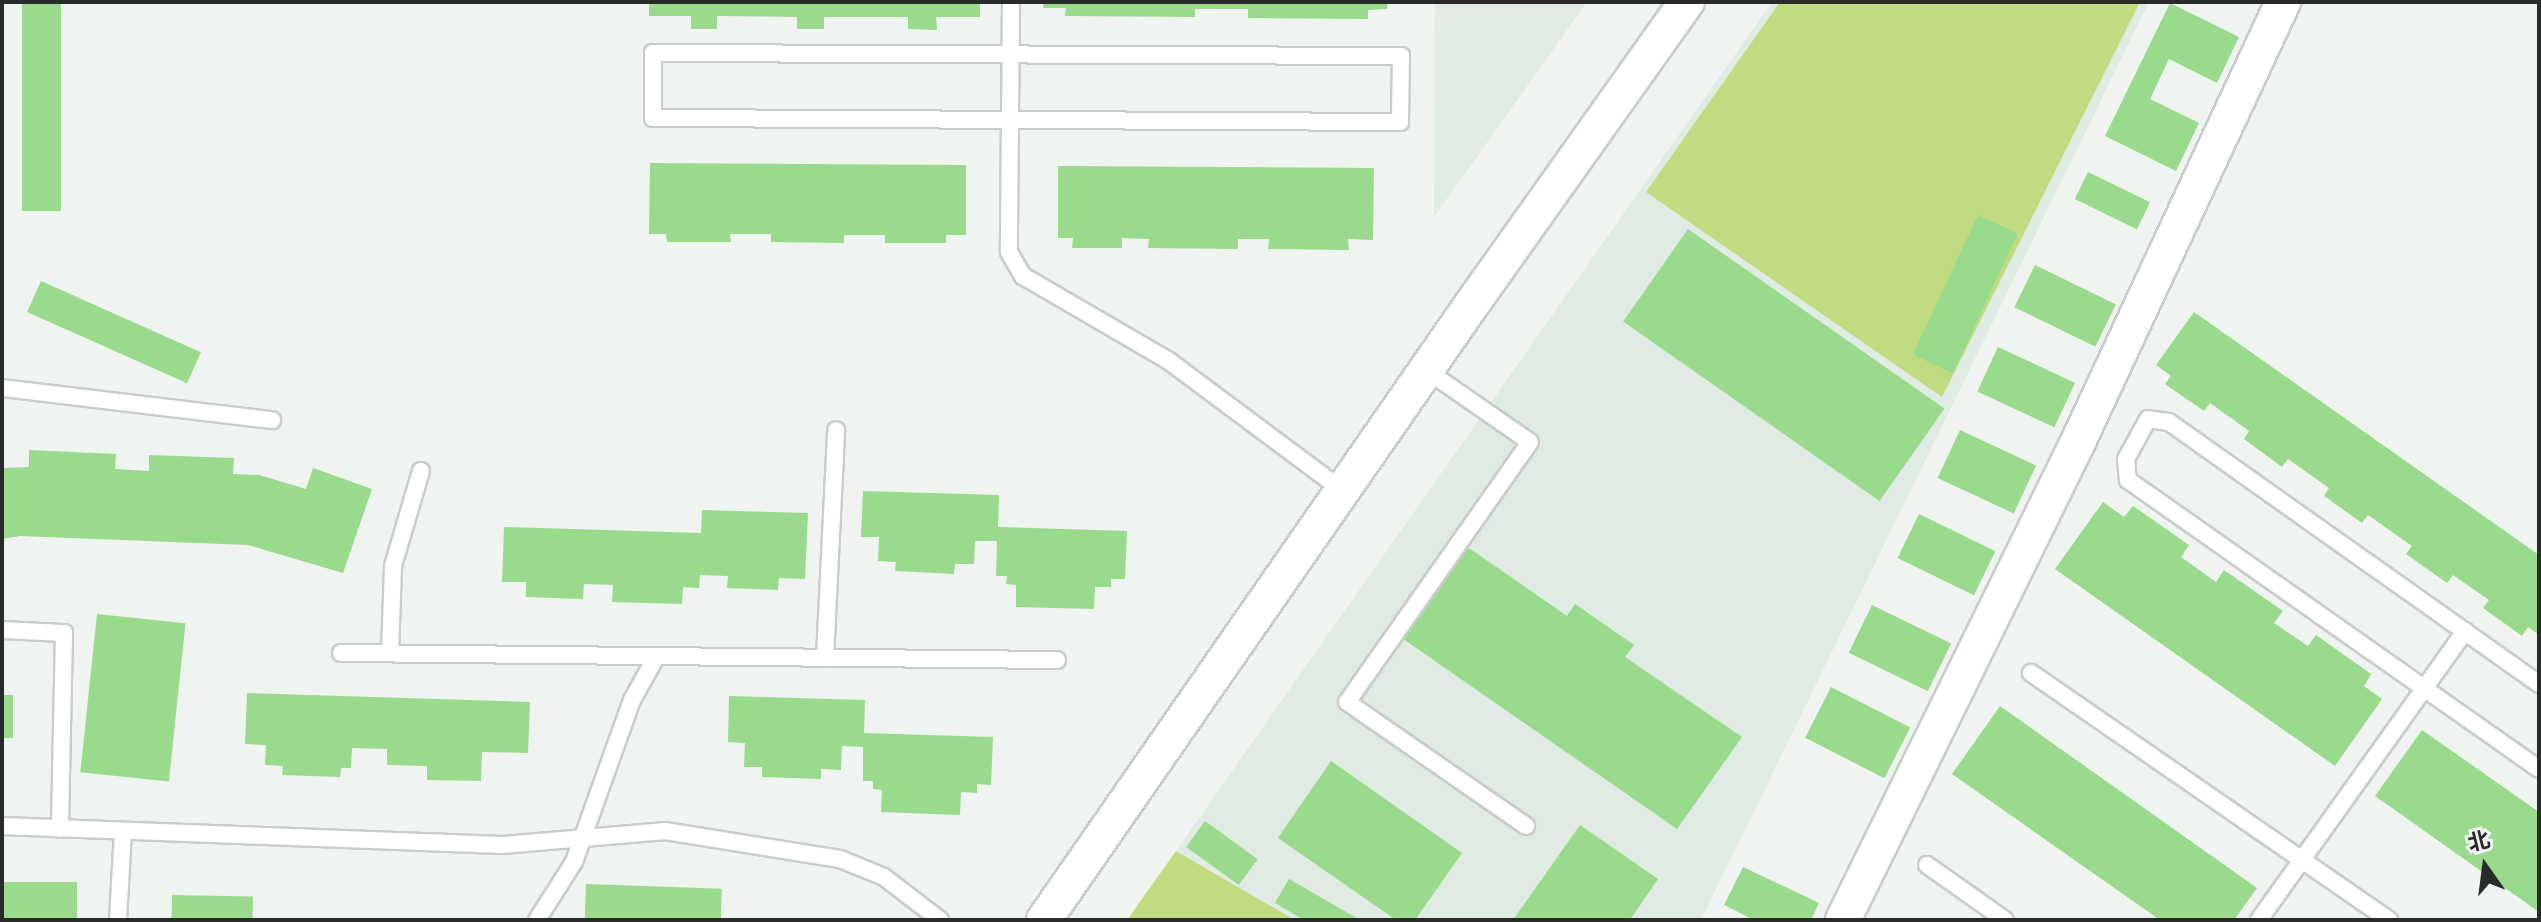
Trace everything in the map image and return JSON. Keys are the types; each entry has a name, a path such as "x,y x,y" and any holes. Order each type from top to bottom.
{"street":[{"path":"1044,920 1426,370 1687,2"},
{"path":"1843,920 2077,444 2283,2"}],"lane":[{"path":"1011,2 1009,252 1023,276 1169,361 1342,490"},
{"path":"653,53 1011,54 1401,56 1400,122 653,118 653,53"},
{"path":"1426,370 1530,442 1347,702 1526,826"},
{"path":"2,388 272,420"},
{"path":"2539,684 2169,422 2148,419 2126,459 2128,480 2539,769"},
{"path":"825,658 836,430"},
{"path":"390,653 393,566 421,471"},
{"path":"2,630 64,633 60,829"},
{"path":"2259,920 2465,631"},
{"path":"341,653 1057,660"},
{"path":"537,920 574,862 632,700 656,657"},
{"path":"2031,673 2389,920"},
{"path":"2,826 502,845 665,831 840,859 884,877 940,920"},
{"path":"118,920 123,831"},
{"path":"1927,865 2005,920"}],"shaded area":[{"path":"1435,2 1587,2 1434,217"},
{"path":"1772,2 2149,2 1701,920 1295,920 1176,851"}],"green space":[{"path":"1780,2 2140,2 1942,397 1646,192"},
{"path":"1176,851 1295,920 1127,920"}],"building":[{"path":"22,2 61,2 61,211 22,211"},
{"path":"649,2 980,2 980,17 936,17 937,30 908,29 908,17 824,17 824,29 797,29 797,17 717,16 717,29 691,29 691,16 649,16"},
{"path":"1043,2 1387,2 1387,9 1368,10 1368,19 1248,18 1248,9 1195,9 1195,17 1065,16 1066,8 1043,8"},
{"path":"2170,3 2239,37 2217,83 2169,59 2150,99 2199,123 2176,171 2105,136"},
{"path":"650,163 966,165 966,235 946,235 946,243 885,243 885,235 844,235 844,243 771,242 771,234 730,234 731,242 667,242 666,234 649,234"},
{"path":"1058,166 1374,168 1373,240 1348,239 1349,250 1268,249 1269,239 1238,239 1238,249 1148,248 1149,239 1122,238 1122,248 1072,248 1073,238 1058,238"},
{"path":"2088,172 2150,202 2137,229 2075,199"},
{"path":"1978,215 2018,234 1953,373 1913,355"},
{"path":"1688,229 1944,409 1880,501 1623,322"},
{"path":"2035,265 2116,304 2095,347 2014,307"},
{"path":"41,281 201,352 187,383 27,312"},
{"path":"2194,312 2539,555 2539,635 2528,627 2522,636 2483,608 2489,600 2453,575 2447,583 2406,554 2412,546 2368,515 2362,523 2324,496 2329,488 2288,459 2282,467 2244,439 2249,431 2210,403 2204,411 2165,384 2171,376 2156,365"},
{"path":"1998,347 2075,383 2054,427 1977,391"},
{"path":"1960,430 2036,465 2014,514 1938,478"},
{"path":"29,450 116,454 115,469 149,471 149,455 234,458 233,474 259,475 306,489 313,468 372,489 343,573 248,545 20,536 2,539 2,468 29,467"},
{"path":"863,491 999,495 998,527 1127,531 1125,579 1111,579 1111,587 1095,587 1094,609 1016,607 1016,585 1006,584 1007,576 996,576 997,541 975,541 974,564 955,564 954,574 895,571 896,562 878,561 879,537 861,537"},
{"path":"2103,502 2124,517 2133,506 2189,545 2181,557 2216,582 2224,570 2283,611 2274,623 2308,646 2316,635 2371,674 2364,686 2382,699 2335,766 2055,569"},
{"path":"702,510 808,513 805,579 779,578 778,590 727,588 728,576 700,575 699,588 683,587 682,604 612,602 613,585 584,584 583,599 526,597 526,582 502,582 504,527 701,533"},
{"path":"1919,514 1995,551 1974,595 1898,558"},
{"path":"1463,544 1567,616 1575,604 1634,645 1625,657 1742,737 1677,829 1399,636"},
{"path":"1872,605 1951,644 1928,691 1849,653"},
{"path":"97,614 186,623 169,781 80,772"},
{"path":"1831,687 1910,727 1884,778 1805,738"},
{"path":"247,693 530,702 528,753 482,752 481,781 427,780 427,766 387,765 387,749 352,748 351,768 341,768 340,777 282,775 283,766 265,765 266,745 245,744"},
{"path":"2,695 13,695 13,738 2,738"},
{"path":"729,696 865,700 864,733 993,737 991,785 977,784 977,793 961,792 960,815 881,812 882,790 873,789 873,781 863,781 863,747 842,746 841,770 821,769 821,779 762,777 762,767 744,767 745,743 728,742"},
{"path":"2000,706 2257,888 2234,920 2160,920 1952,774"},
{"path":"2422,730 2539,812 2539,912 2375,796"},
{"path":"1331,761 1462,853 1415,920 1396,920 1278,838"},
{"path":"1205,821 1258,859 1239,885 1186,847"},
{"path":"1580,825 1658,879 1630,920 1513,920"},
{"path":"1743,867 1819,903 1811,920 1754,920 1724,905"},
{"path":"1289,879 1360,920 1304,920 1275,903"},
{"path":"2,882 77,882 77,920 2,920"},
{"path":"586,884 722,889 721,920 585,920"},
{"path":"172,895 253,896 253,920 172,920"}]}
